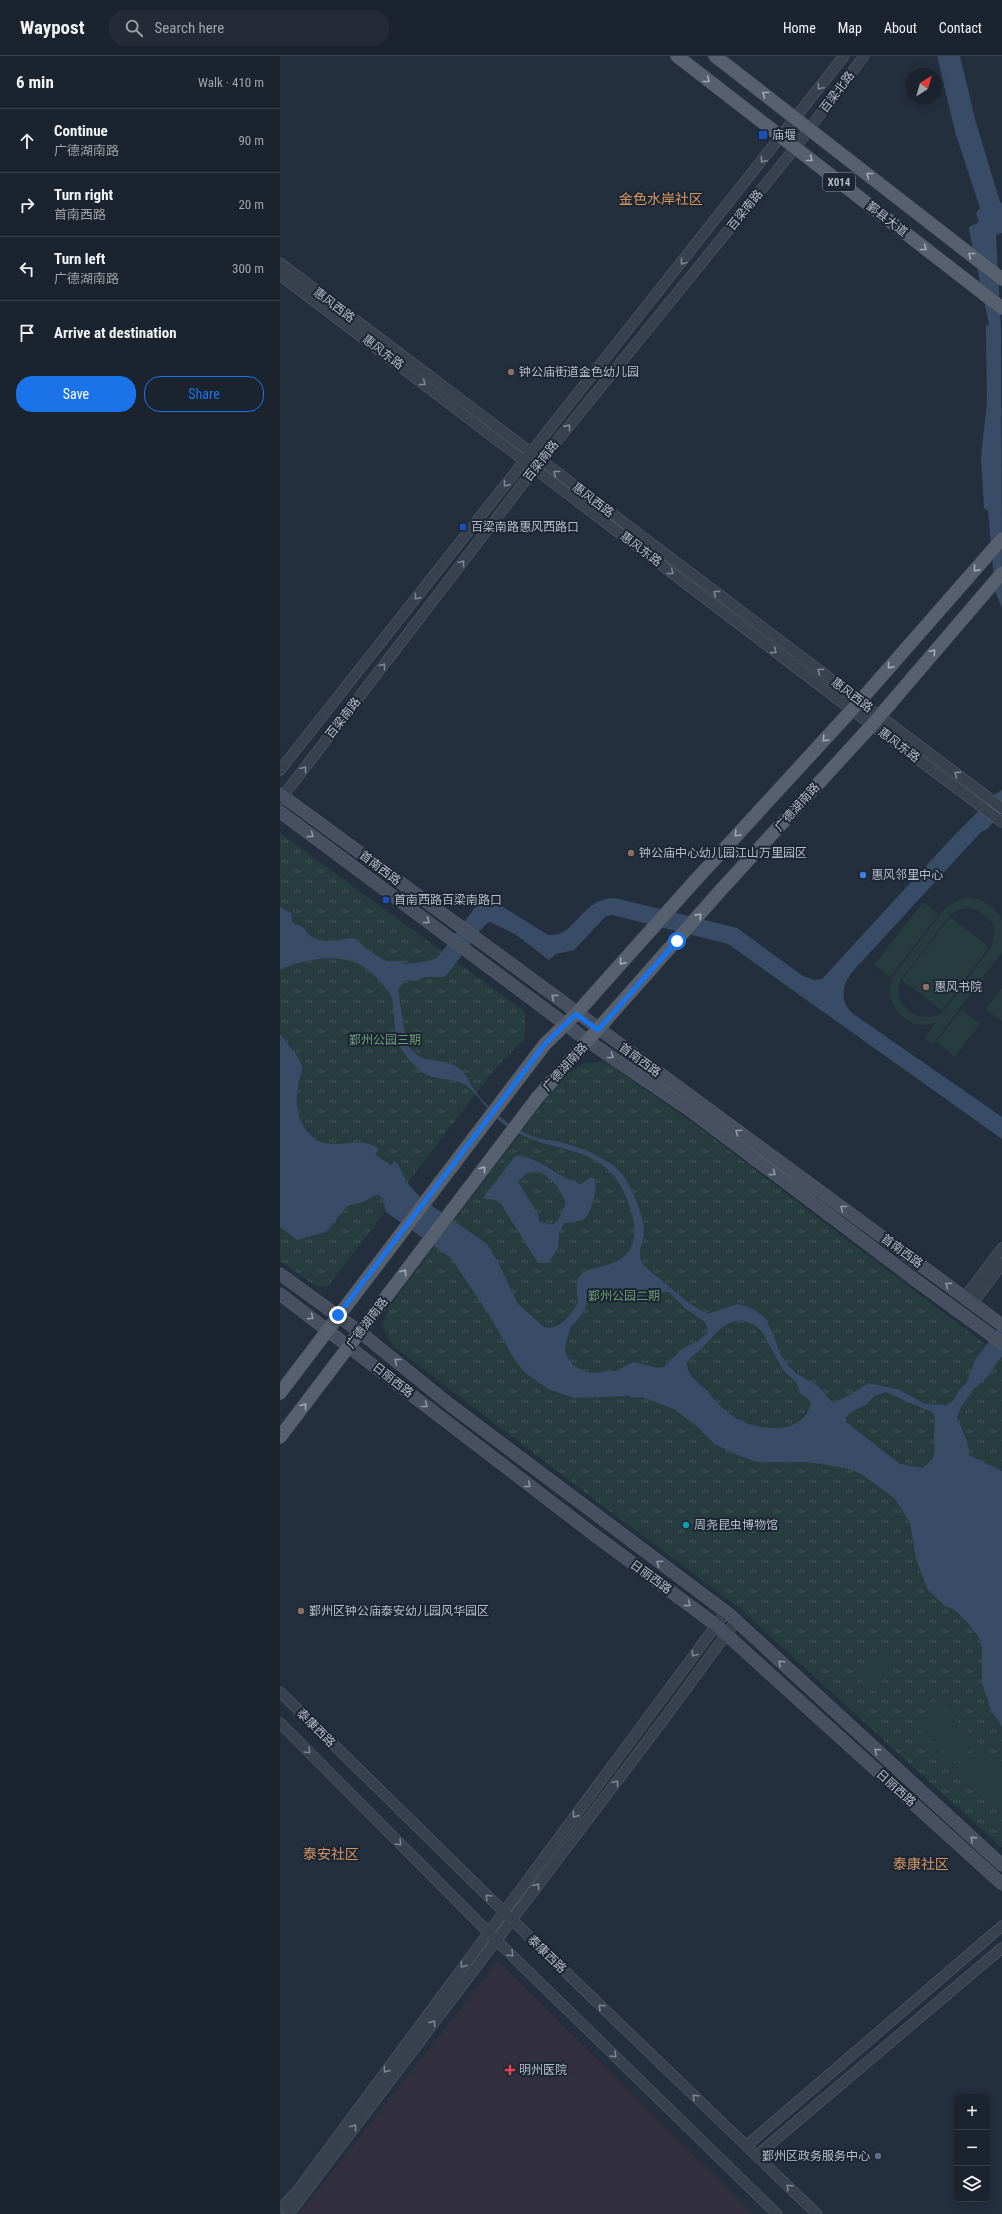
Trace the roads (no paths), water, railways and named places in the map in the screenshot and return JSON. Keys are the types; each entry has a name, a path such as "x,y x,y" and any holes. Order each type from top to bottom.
{"main road":[{"name":"鄞县大道","path":"677,56 1002,308"},
{"name":"鄞县大道","path":"715,56 1002,279"},
{"name":"广德湖南路","path":"280,1393 361,1284 545,1044 576,1014 648,932 856,705 1002,539"},
{"name":"广德湖南路","path":"280,1437 537,1098 720,891 876,720 1002,573"},
{"name":"首南西路","path":"281,796 576,1014 1002,1325"},
{"name":"首南西路","path":"280,812 588,1040 691,1111 918,1282 1002,1343"},
{"path":"280,1274 338,1315"},
{"name":"日丽西路","path":"280,1294 328,1329 593,1534 716,1625 1002,1884"},
{"name":"日丽西路","path":"338,1315 449,1404 736,1620 1002,1865"}],"street":[{"name":"百梁北路","path":"796,118 844,56"},
{"name":"百梁北路","path":"810,129 864,56"},
{"name":"百梁南路","path":"280,770 796,118"},
{"name":"百梁南路","path":"281,796 538,464 810,129"},
{"name":"惠风西路","path":"280,263 528,457"},
{"name":"惠风东路","path":"280,274 538,464"},
{"name":"惠风西路","path":"538,464 876,720 1002,808"},
{"name":"惠风东路","path":"876,720 980,806 1001,821"},
{"path":"969,1300 1002,1248"},
{"path":"969,1300 1002,1264"},
{"path":"280,2209 298,2190 726,1612"},
{"path":"288,2214 661,1723 725,1633 736,1620"},
{"name":"泰康西路","path":"280,1692 503,1912 817,2214"},
{"name":"泰康西路","path":"280,1723 496,1940 778,2214"},
{"path":"746,2146 1002,1926"},
{"path":"756,2156 1002,1948"}],"water":[{"path":"937,56 960,56 975,119 1000,202 1002,204 1002,233 996,236 1001,328 1002,608 995,591 988,511 984,508 981,456 987,403 986,326 989,324 969,230 969,227 979,222 976,213 980,208 956,135 942,77 942,68 940,68"},
{"path":"1002,790 1002,813 987,829 981,832 853,971 844,987 844,998 845,1003 852,1013 1002,1117 1002,1139 728,944 612,915 606,916 574,950 556,954 549,960 515,934 490,922 480,930 455,965 444,977 424,977 416,981 405,980 398,990 405,1031 412,1051 428,1060 446,1062 460,1069 485,1104 516,1128 537,1138 561,1142 584,1150 600,1157 614,1166 628,1184 642,1218 644,1233 640,1256 643,1265 689,1303 707,1314 738,1304 751,1308 764,1317 773,1333 780,1354 787,1364 797,1374 818,1386 830,1400 835,1403 869,1383 900,1390 925,1404 946,1405 954,1400 958,1391 966,1384 975,1360 1002,1324 1002,1356 988,1376 973,1390 961,1407 957,1418 967,1441 969,1455 1002,1471 1002,1727 991,1710 982,1683 982,1648 979,1637 955,1610 945,1606 928,1590 916,1559 910,1522 894,1498 861,1474 850,1469 809,1462 757,1462 714,1444 699,1428 674,1409 642,1397 574,1398 548,1389 524,1372 515,1360 489,1315 451,1258 386,1212 383,1199 378,1194 363,1202 347,1206 326,1232 297,1240 280,1227 280,1033 301,1062 302,1072 297,1089 297,1106 301,1121 310,1135 325,1143 332,1144 356,1142 371,1145 379,1149 375,1155 391,1165 394,1161 397,1163 408,1184 422,1199 487,1244 498,1262 518,1304 544,1327 550,1328 560,1324 575,1308 578,1303 578,1279 582,1273 615,1262 623,1257 629,1251 634,1235 633,1217 630,1207 620,1184 607,1168 592,1158 519,1134 496,1118 467,1086 457,1081 429,1076 419,1070 407,1057 399,1045 395,1031 393,1004 390,995 383,985 368,970 359,964 350,961 330,958 308,960 280,970 280,907 291,913 293,923 304,928 308,934 314,938 333,941 354,938 369,951 386,961 399,961 406,964 430,961 438,957 477,905 483,901 497,903 548,935 558,934 566,930 593,904 603,900 615,898 737,928 803,976 814,980 822,979 948,842 994,795","holes":["655,1292 669,1292 685,1308 705,1322 707,1333 697,1342 683,1348 664,1367 658,1368 634,1362 616,1371 597,1373 587,1372 574,1366 565,1351 566,1343 571,1326 581,1316 589,1300 599,1296 620,1302","742,1320 755,1325 763,1333 783,1370 796,1382 801,1394 812,1402 806,1415 796,1423 787,1427 767,1428 739,1420 728,1413 691,1375 687,1367 687,1363 691,1358 720,1329 735,1321","886,1392 933,1413 935,1418 934,1453 928,1464 922,1468 900,1464 846,1422 846,1417 851,1412 867,1404 874,1396"]},
{"path":"515,1156 532,1159 564,1177 581,1184 591,1177 595,1179 594,1195 589,1213 583,1220 564,1223 559,1233 558,1249 548,1263 538,1263 499,1201 483,1198","holes":["537,1171 542,1173 555,1184 566,1203 558,1220 552,1225 539,1221 538,1214 518,1182 526,1174"]}],"place":[{"name":"庙堰","path":"763,135"},
{"name":"钟公庙街道金色幼儿园","path":"511,372"},
{"name":"百梁南路惠风西路口","path":"463,527"},
{"name":"钟公庙中心幼儿园江山万里园区","path":"631,853"},
{"name":"惠风邻里中心","path":"863,875"},
{"name":"首南西路百梁南路口","path":"386,900"},
{"name":"惠风书院","path":"926,987"},
{"name":"周尧昆虫博物馆","path":"686,1525"},
{"name":"鄞州区钟公庙泰安幼儿园风华园区","path":"301,1611"},
{"name":"明州医院","path":"510,2070"},
{"name":"鄞州区政务服务中心","path":"878,2156"}],"district":[{"name":"金色水岸社区","path":"661,199"},
{"name":"泰安社区","path":"331,1854"},
{"name":"泰康社区","path":"921,1864"}],"park label":[{"name":"鄞州公园三期","path":"385,1040"},
{"name":"鄞州公园二期","path":"624,1296"}]}
